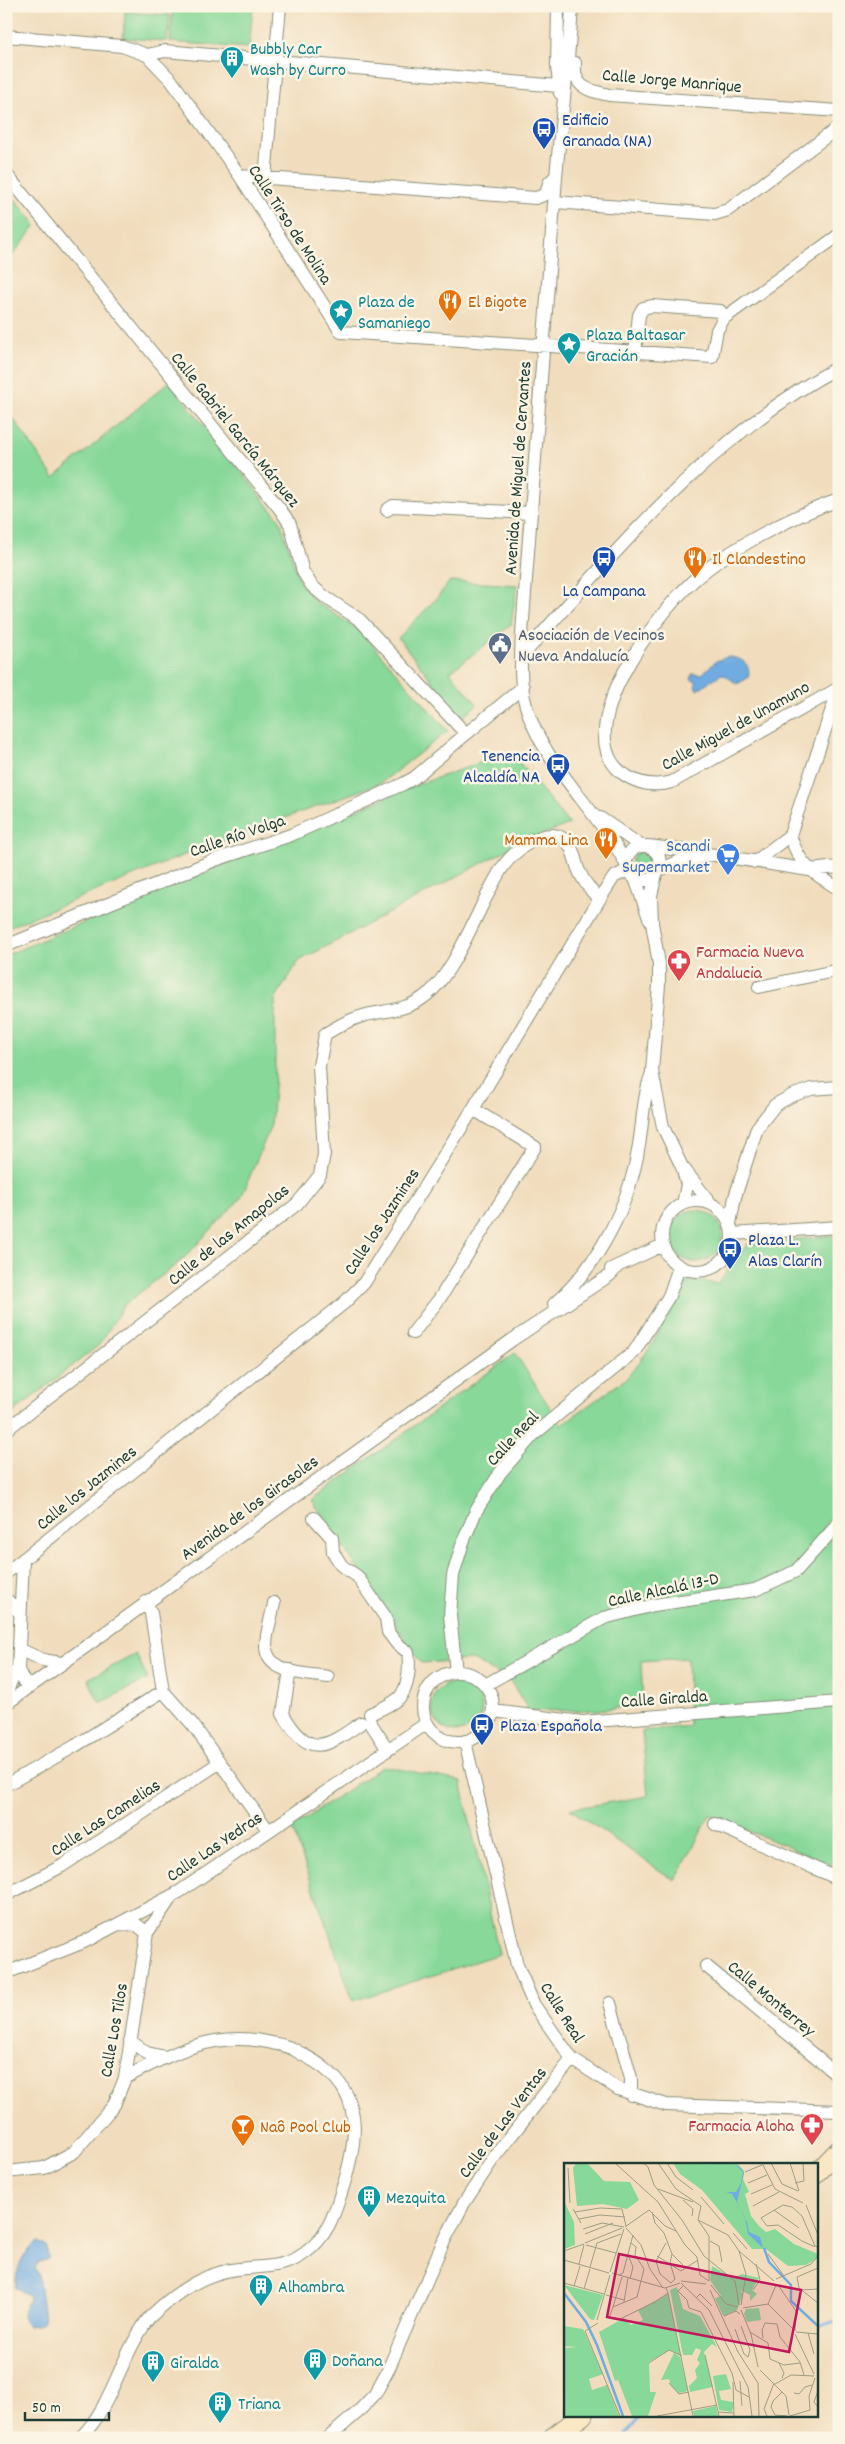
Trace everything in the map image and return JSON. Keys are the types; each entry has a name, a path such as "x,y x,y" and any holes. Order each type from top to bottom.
{"street":[{"path":"264,178 280,6"},
{"name":"Avenida de Miguel de Cervantes","path":"558,6 558,86 562,101"},
{"name":"Avenida de Miguel de Cervantes","path":"572,9 568,67 562,101 531,513 521,657 523,687 525,705 536,732 596,816 629,871 652,923"},
{"name":"Calle Jorge Manrique","path":"572,9 577,42 575,78 579,84 591,91 609,95 839,111"},
{"path":"6,27 12,37"},
{"name":"Calle Tirso de Molina","path":"12,37 122,46 147,55 171,80 240,176 341,332 712,357 718,330 724,318"},
{"path":"147,55 165,51 558,86"},
{"path":"555,202 715,214 728,210 839,127"},
{"name":"Calle Gabriel García Márquez","path":"6,174 280,509 290,524 303,572 312,586 360,620 466,734"},
{"path":"240,176 536,198 546,194 549,183 556,176"},
{"path":"635,353 639,314 643,308 652,306 720,311 724,318 839,235"},
{"path":"521,657 633,533 734,436 807,384 839,368"},
{"name":"Calle Miguel de Unamuno","path":"839,500 757,538 721,559 692,582 643,640 614,691 605,729 605,748 614,766 622,774 641,782 662,785 672,782 839,688"},
{"path":"387,510 393,506 531,513"},
{"path":"466,734 523,687"},
{"path":"755,862 790,836 839,688"},
{"name":"Calle Río Volga","path":"6,946 215,860 291,835 394,788 414,778 466,734"},
{"name":"Avenida de Miguel de Cervantes","path":"596,816 644,846"},
{"name":"Calle de las Amapolas","path":"6,1430 297,1204 320,1175 324,1154 319,1066 325,1034 346,1021 368,1014 397,1011 424,997 442,978 503,867 522,847 537,838 551,835 565,840 572,850 580,875 599,900"},
{"path":"790,836 796,854 809,870 839,889"},
{"path":"707,855 678,862 646,879 629,871 628,854 644,846 707,855 809,870 839,867"},
{"path":"644,846 658,856 656,872"},
{"name":"Calle los Jazmines","path":"6,1573 344,1303 364,1283 473,1109 599,900 614,877 629,871"},
{"name":"Avenida de Miguel de Cervantes","path":"656,872 651,896 652,923 659,964 652,1071 663,1127 682,1167 687,1185 684,1204"},
{"path":"759,987 839,970"},
{"name":"Avenida de los Girasoles","path":"512,1340 576,1284 607,1238 632,1181 647,1086 652,1071"},
{"path":"731,1229 725,1216 712,1205 693,1201 684,1204 668,1216 664,1225 663,1245 671,1261 679,1267 689,1271 700,1272 715,1266 727,1255 731,1245 735,1197 757,1128 775,1105 791,1096 811,1089 839,1087"},
{"path":"413,1332 440,1298 535,1147 473,1109"},
{"name":"Avenida de Miguel de Cervantes","path":"682,1167 689,1173 712,1205"},
{"path":"712,1205 735,1197"},
{"path":"731,1229 839,1227"},
{"name":"Avenida de los Girasoles","path":"576,1284 663,1245"},
{"name":"Avenida de los Girasoles","path":"6,1704 512,1340 610,1274 617,1267"},
{"name":"Calle Real","path":"456,1672 450,1616 453,1575 476,1511 500,1473 533,1435 634,1352 669,1296 679,1267"},
{"path":"290,1670 282,1714 294,1734 306,1743 323,1746 334,1742 399,1698 406,1686 409,1661 408,1652 397,1644 388,1632 386,1618 357,1576 342,1566 333,1552 332,1538 314,1518"},
{"name":"Calle Alcalá 13-D","path":"485,1685 604,1618 654,1605 755,1590 788,1575 796,1571 839,1523"},
{"path":"6,1695 24,1652 20,1613 22,1560"},
{"path":"6,1599 20,1613"},
{"path":"146,1602 151,1613 163,1690 193,1726 268,1830"},
{"path":"274,1603 266,1646 269,1659 275,1665 290,1670 328,1677"},
{"path":"24,1652 50,1662 62,1663"},
{"path":"18,1670 24,1682 34,1683 36,1667 24,1652"},
{"path":"456,1672 477,1677 485,1685 490,1693 493,1711 484,1731 465,1741 454,1742 443,1738 427,1723 424,1710 425,1696 442,1676 456,1672"},
{"path":"6,1785 76,1746 163,1690"},
{"name":"Calle Giralda","path":"493,1711 582,1722 839,1702"},
{"path":"367,1720 388,1750"},
{"name":"Calle Las Yedras","path":"6,1973 84,1942 173,1895 427,1723"},
{"name":"Calle Real","path":"465,1741 517,1965 534,2005 572,2059 606,2082 631,2095 666,2105 839,2111"},
{"name":"Calle Las Camelias","path":"6,1895 62,1866 219,1763"},
{"path":"715,1824 839,1879"},
{"name":"Calle Los Tilos","path":"6,2172 44,2168 74,2152 114,2105 125,2078 147,1933 173,1895"},
{"path":"118,1924 137,1926 147,1933"},
{"name":"Calle Monterrey","path":"706,1966 839,2076"},
{"path":"610,2003 631,2078 631,2095"},
{"path":"80,2438 94,2424 131,2346 150,2316 176,2294 197,2281 223,2272 270,2268 291,2262 306,2253 318,2241 332,2220 352,2158 355,2121 349,2102 339,2083 325,2068 291,2047 257,2040 228,2037 187,2046 125,2078"},
{"path":"130,2040 147,2052 165,2056"},
{"name":"Calle de Las Ventas","path":"328,2438 358,2412 375,2394 442,2245 464,2203 495,2156 572,2059"},
{"path":"818,2172 839,2150"},
{"path":"552,2438 582,2416"}],"green space":[{"path":"173,6 253,6 249,48 170,42"},
{"path":"125,12 170,15 167,41 123,38"},
{"path":"6,188 36,225 6,264"},
{"path":"169,382 280,520 300,583 316,602 359,630 448,731 381,783 189,853 6,928 6,408 54,478"},
{"path":"450,581 517,585 511,625 450,672 477,704 462,718 398,638 436,599"},
{"path":"511,752 569,824 514,846 299,961 275,999 275,1075 271,1125 241,1198 182,1260 124,1305 99,1345 6,1418 6,955 408,788"},
{"path":"642,852 650,855 653,863 650,871 642,874 634,871 631,863 634,855"},
{"path":"691,1210 701,1210 715,1217 722,1231 722,1241 715,1255 701,1262 691,1262 681,1258 674,1251 670,1241 670,1231 674,1221 681,1214"},
{"path":"839,1235 839,1509 822,1530 839,1546 839,1868 710,1815 675,1881 570,1809 648,1796 642,1731 689,1726 687,1658 641,1661 643,1705 597,1710 529,1711 511,1682 473,1660 421,1663 312,1500 515,1353 561,1425 627,1378 652,1345 685,1281 718,1283 748,1244"},
{"path":"136,1654 148,1679 100,1703 88,1679"},
{"path":"457,1682 466,1684 477,1693 482,1707 480,1716 471,1727 457,1732 448,1730 437,1721 432,1707 434,1698 443,1687"},
{"path":"383,1766 461,1781 499,1954 353,2001 292,1828"}],"water":[{"path":"727,657 737,658 747,665 748,678 737,684 721,674 697,690 695,686 697,682 691,679 692,674 702,674 716,661"},
{"path":"38,2242 47,2247 48,2259 38,2262 35,2268 38,2273 44,2318 41,2324 28,2326 23,2316 29,2300 28,2295 16,2288 16,2282 18,2269 24,2256"}],"waterway":[{"path":"818,2327 839,2320"},
{"path":"624,2438 640,2416"}],"place":[{"name":"Bubbly Car Wash by Curro","path":"232,79"},
{"name":"Edificio Granada (NA)","path":"544,150"},
{"name":"El Bigote","path":"450,322"},
{"name":"Plaza de Samaniego","path":"341,332"},
{"name":"Plaza Baltasar Gracián","path":"569,365"},
{"name":"La Campana","path":"604,579"},
{"name":"Il Clandestino","path":"695,579"},
{"name":"Asociación de Vecinos Nueva Andalucía","path":"500,665"},
{"name":"Tenencia Alcaldía NA","path":"558,786"},
{"name":"Mamma Lina","path":"606,860"},
{"name":"Scandi Supermarket","path":"728,876"},
{"name":"Farmacia Nueva Andalucia","path":"679,982"},
{"name":"Plaza L. Alas Clarín","path":"730,1270"},
{"name":"Plaza Española","path":"482,1746"},
{"name":"Farmacia Aloha","path":"812,2146"},
{"name":"Naô Pool Club","path":"243,2147"},
{"name":"Mezquita","path":"369,2218"},
{"name":"Alhambra","path":"261,2307"},
{"name":"Doñana","path":"315,2381"},
{"name":"Giralda","path":"153,2383"},
{"name":"Triana","path":"220,2424"}]}
